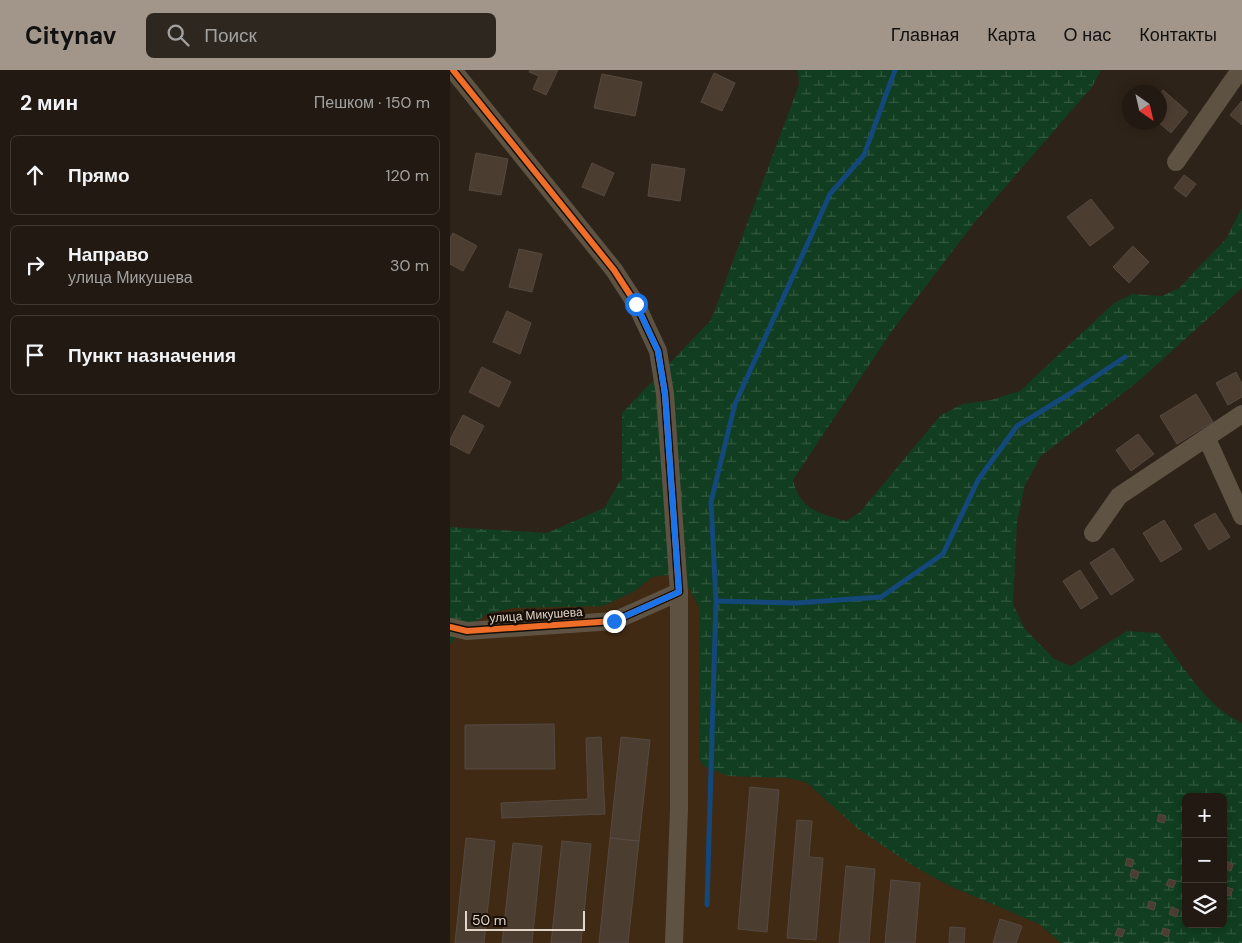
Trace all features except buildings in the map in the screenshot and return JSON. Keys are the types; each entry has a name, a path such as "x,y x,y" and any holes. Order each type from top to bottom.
{"street":[{"path":"453,70 614,270 636,304 658,351 665,394 679,592 679,809 674,943"},
{"path":"1176,162 1240,70"},
{"path":"1093,532 1119,496 1242,414"},
{"path":"1207,439 1242,516"},
{"name":"улица Микушева","path":"450,627 467,631 614,621 679,592"}],"shaded area":[{"path":"668,575 689,588 699,607 699,758 806,782 829,803 915,867 950,886 1039,924 1061,943 450,943 450,645 457,635 487,614 512,608 635,591 652,577"}],"green space":[{"path":"798,70 1101,70 1092,87 974,223 891,332 793,480 800,498 812,509 846,521 859,513 941,415 963,404 991,400 1020,391 1114,303 1132,294 1162,296 1179,288 1226,239 1242,208 1242,288 1135,384 1041,456 1025,485 1017,522 1013,604 1024,628 1054,659 1071,666 1127,631 1158,633 1205,695 1229,716 1242,723 1242,943 1061,943 1039,924 950,886 915,867 858,829 806,782 788,778 728,776 703,766 699,758 699,607 689,588 668,575 652,577 635,591 603,606 512,608 487,614 457,635 450,645 450,527 547,533 604,508 622,478 622,413 711,320 799,85"}],"waterway":[{"path":"707,905 716,601 711,502 735,404 830,194 864,155 895,70"},
{"path":"716,601 796,603 881,597 943,554 978,480 1017,426 1125,357"}],"cycle path":[{"path":"450,627 467,631 614,621 679,592 665,394 658,351 636,304 614,270 453,70"}],"route":[{"path":"614,621 679,592 665,394 658,351 636,304"}]}
